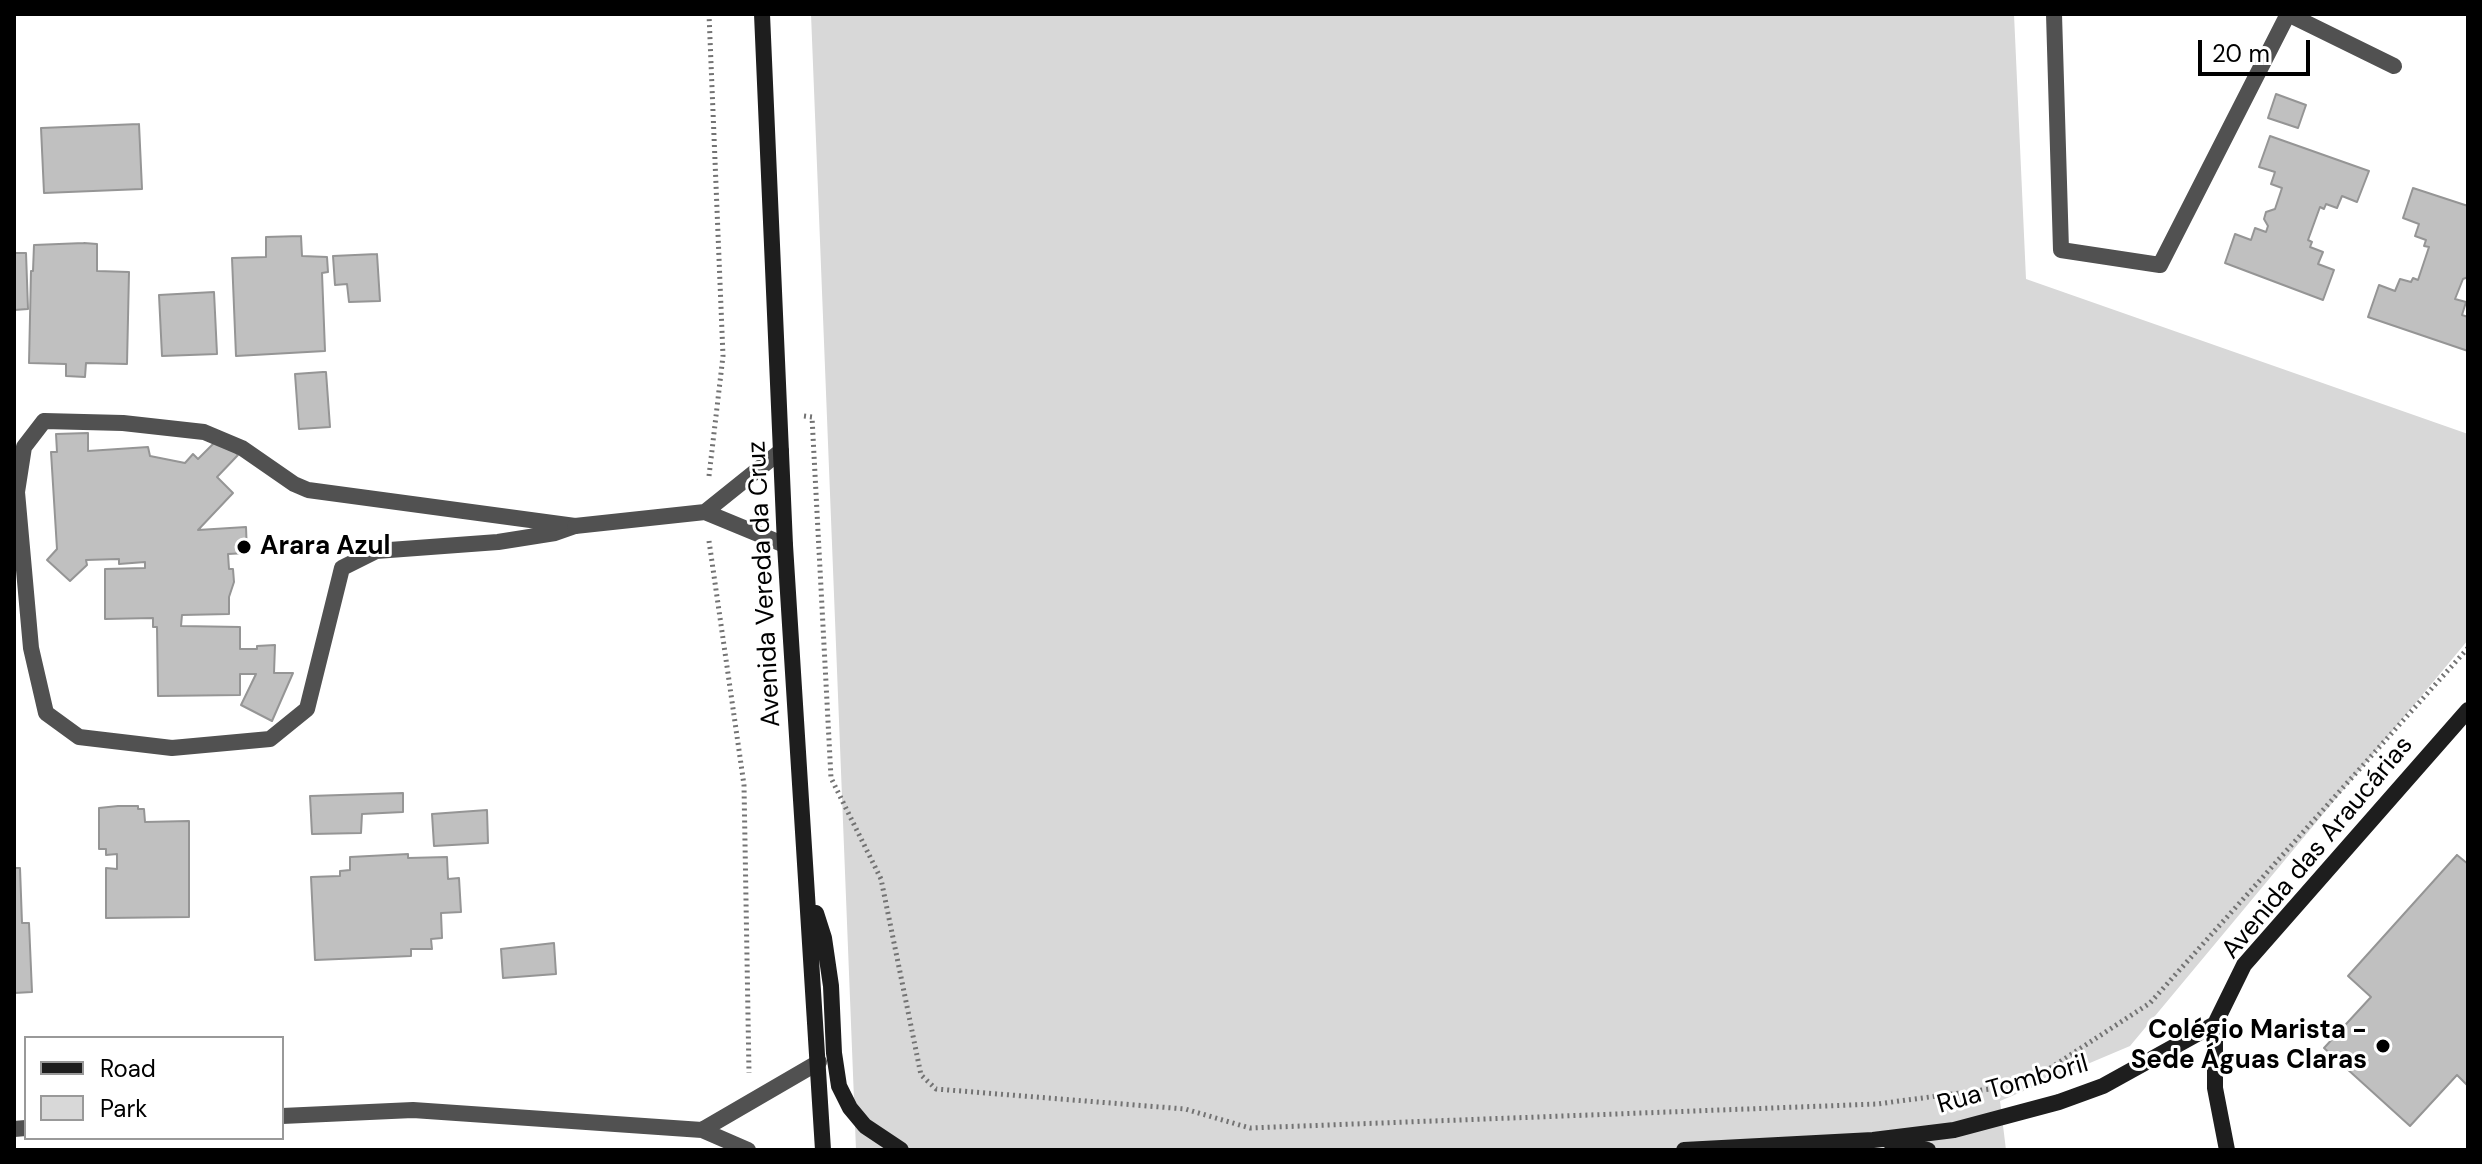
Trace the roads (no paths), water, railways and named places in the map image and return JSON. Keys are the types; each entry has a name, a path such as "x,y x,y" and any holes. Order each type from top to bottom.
{"street":[{"name":"Avenida Vereda da Cruz","path":"762,14 785,545 823,1150"},
{"path":"2054,14 2061,250 2160,265 2288,14 2394,66"},
{"path":"575,526 308,490 294,484 242,448 204,432 123,423 44,421 24,447 17,492 31,648 46,713 79,737 172,748 270,739 307,709 342,568 376,551 498,542 555,533 575,526 705,512 785,545"},
{"path":"705,512 781,451"},
{"name":"Avenida das Araucárias","path":"2215,1024 2244,965 2468,710"},
{"path":"807,881 824,938 839,1086 850,1108 865,1126 901,1150"},
{"path":"2215,1024 2215,1088 2227,1150"},
{"name":"Rua Tomboril","path":"1684,1150 1873,1140 1954,1130 2059,1102 2103,1086 2215,1024"},
{"path":"702,1130 819,1062"},
{"path":"284,1116 413,1110 702,1130 748,1150"},
{"name":"Rua Tomboril","path":"1873,1140 1928,1150"}],"place":[{"name":"Arara Azul","path":"244,547"},
{"name":"Colégio Marista - Sede Águas Claras","path":"2383,1046"}]}
